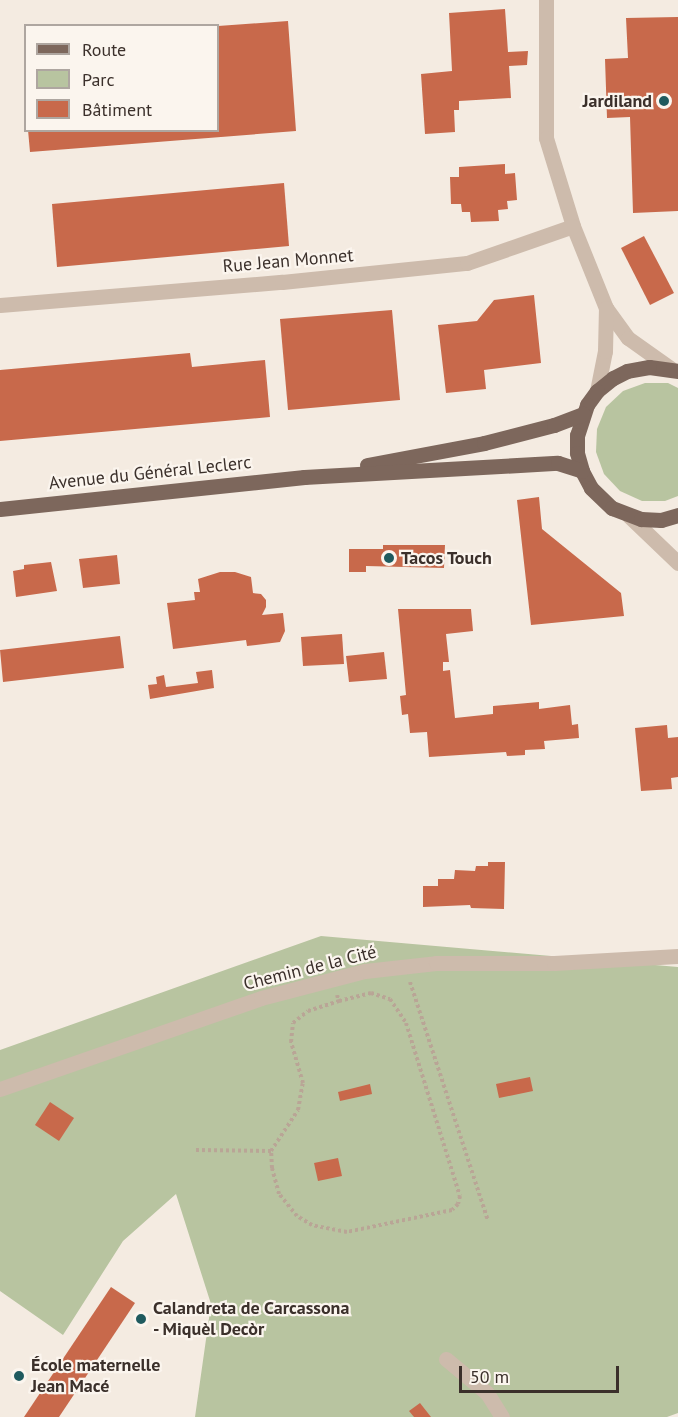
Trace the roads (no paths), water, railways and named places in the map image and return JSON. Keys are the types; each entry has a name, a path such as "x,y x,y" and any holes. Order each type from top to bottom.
{"main road":[{"path":"674,369 649,367 627,371 613,378 597,391 583,414 577,435 577,453 582,471 591,488 612,508 629,516 661,520 678,515"},
{"name":"Avenue du Général Leclerc","path":"304,477 484,443 554,425 583,414"},
{"name":"Avenue du Général Leclerc","path":"0,509 304,477 548,463 558,463 582,471"}],"street":[{"path":"546,0 546,138 573,226 606,308 628,338 674,369"},
{"name":"Rue Jean Monnet","path":"0,305 282,282 467,263 573,226"},
{"path":"597,391 605,351 606,308"},
{"path":"629,516 678,562"},
{"name":"Chemin de la Cité","path":"0,1089 261,998 365,972 436,963 554,963 678,956"},
{"path":"446,1359 487,1393 502,1417"}],"place":[{"name":"Jardiland","path":"664,101"},
{"name":"Tacos Touch","path":"389,558"},
{"name":"Calandreta de Carcassona - Miquèl Decòr","path":"141,1319"},
{"name":"École maternelle Jean Macé","path":"19,1376"}]}
